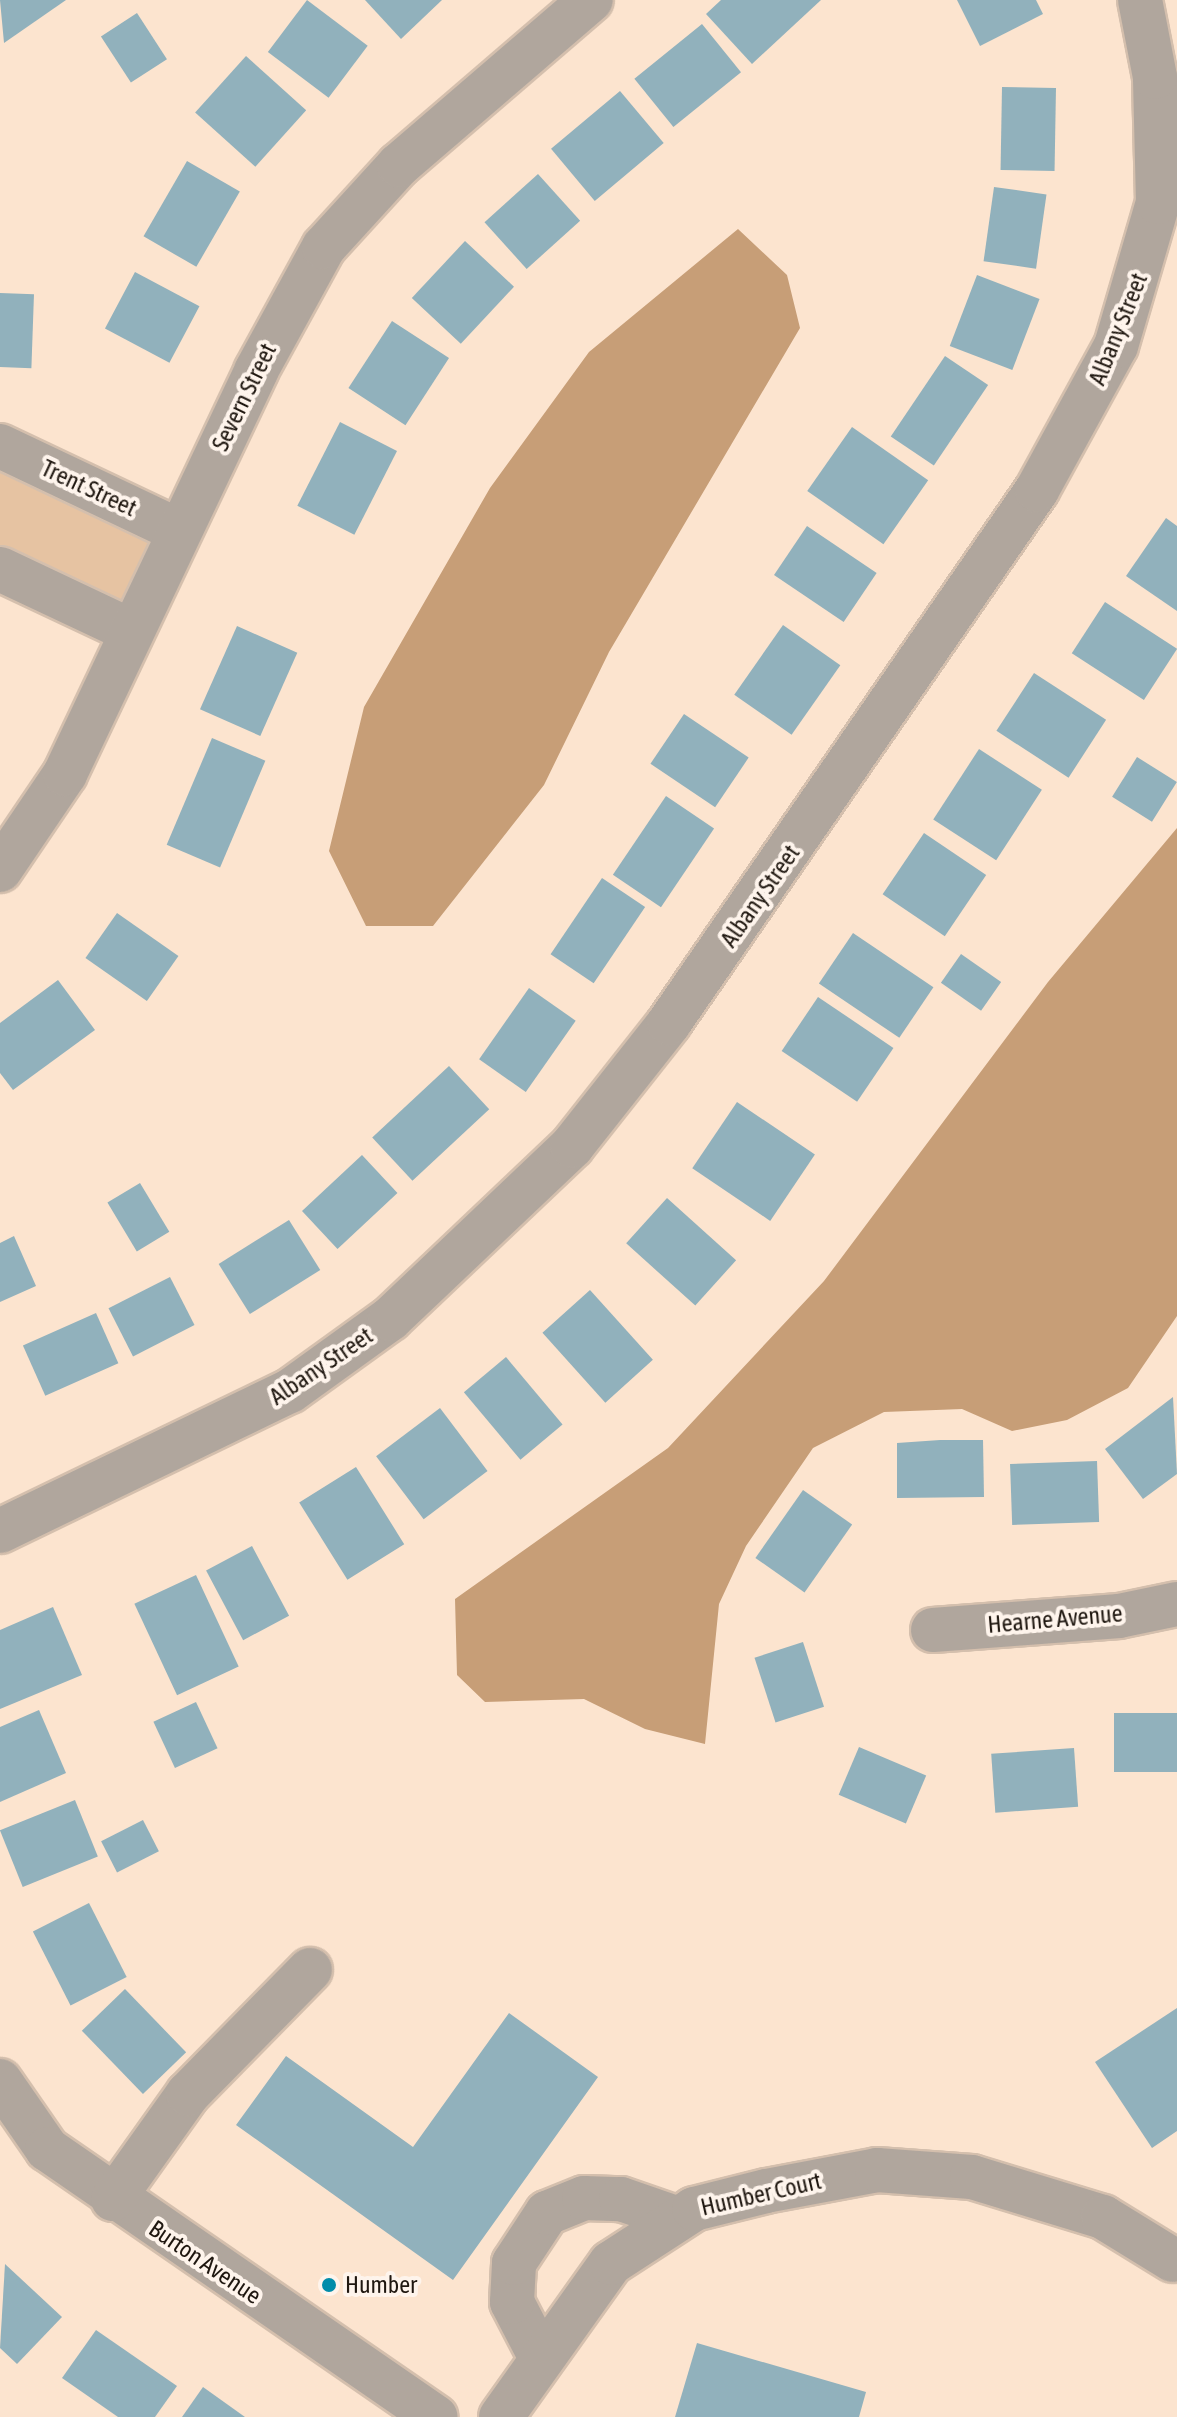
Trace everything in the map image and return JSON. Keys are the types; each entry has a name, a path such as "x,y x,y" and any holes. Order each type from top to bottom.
{"street":[{"name":"Severn Street","path":"0,870 65,774 179,531 296,294 342,221 591,0"},
{"name":"Albany Street","path":"0,1531 290,1391 390,1319 572,1146 669,1023 1037,490 1116,346 1158,202 1155,77 1140,0"},
{"name":"Trent Street","path":"0,446 179,531"},
{"path":"0,569 131,631"},
{"name":"Hearne Avenue","path":"933,1630 1119,1616 1177,1604"},
{"path":"113,2199 188,2094 310,1970"},
{"name":"Burton Avenue","path":"0,2081 47,2149 113,2199 435,2417"},
{"name":"Humber Court","path":"501,2417 611,2263 676,2218 877,2170 972,2177 1103,2217 1173,2260"},
{"path":"541,2358 512,2302 514,2263 547,2213 584,2198 621,2199 676,2218"}],"shaded area":[{"path":"738,229 787,275 800,328 609,652 544,785 433,926 366,926 329,851 364,707 490,488 589,352"},
{"path":"0,450 171,531 128,625 0,566"},
{"path":"1177,828 1177,1316 1128,1388 1067,1420 1012,1431 962,1409 884,1412 813,1448 746,1546 719,1604 705,1744 645,1729 584,1699 485,1702 457,1675 455,1599 668,1448 824,1281 1048,982"}],"building":[{"path":"0,0 66,0 4,43"},
{"path":"307,0 368,46 329,98 268,52"},
{"path":"365,0 442,0 401,39"},
{"path":"721,0 821,0 752,64 706,14"},
{"path":"957,0 1036,0 1043,14 980,46"},
{"path":"137,13 167,59 131,83 101,36"},
{"path":"702,24 741,72 673,127 634,79"},
{"path":"246,56 306,110 255,167 195,112"},
{"path":"1002,87 1056,88 1055,171 1001,170"},
{"path":"620,91 664,143 595,201 551,149"},
{"path":"187,161 240,192 196,267 144,236"},
{"path":"538,174 580,221 527,269 484,222"},
{"path":"994,187 1046,194 1036,269 984,261"},
{"path":"465,241 514,287 461,344 412,298"},
{"path":"135,272 199,306 169,363 105,329"},
{"path":"977,275 1040,299 1012,370 950,346"},
{"path":"0,293 34,294 31,368 0,367"},
{"path":"392,321 449,358 405,425 348,388"},
{"path":"945,356 988,385 934,465 891,436"},
{"path":"340,422 397,451 354,535 297,506"},
{"path":"852,427 928,480 883,544 807,491"},
{"path":"1166,518 1177,526 1177,611 1126,576"},
{"path":"807,526 877,573 844,622 774,575"},
{"path":"1105,602 1177,649 1144,700 1072,653"},
{"path":"783,625 840,665 792,735 734,695"},
{"path":"237,626 297,653 260,736 200,709"},
{"path":"1034,673 1106,720 1069,778 996,731"},
{"path":"684,714 749,758 715,807 650,764"},
{"path":"212,738 265,761 220,867 167,845"},
{"path":"979,749 1042,790 996,860 933,819"},
{"path":"1137,757 1177,782 1152,822 1112,797"},
{"path":"666,796 714,828 661,907 613,875"},
{"path":"924,833 986,875 945,936 883,894"},
{"path":"602,878 645,907 594,983 551,954"},
{"path":"117,913 178,956 147,1001 85,958"},
{"path":"853,933 933,987 899,1038 819,984"},
{"path":"961,954 1001,982 981,1011 941,983"},
{"path":"58,980 95,1030 13,1090 0,1073 0,1023"},
{"path":"529,988 576,1021 526,1092 479,1059"},
{"path":"818,997 893,1048 857,1102 782,1051"},
{"path":"449,1066 489,1109 412,1181 372,1138"},
{"path":"737,1102 815,1155 770,1221 692,1168"},
{"path":"362,1155 397,1193 337,1249 302,1211"},
{"path":"140,1183 169,1232 137,1251 107,1203"},
{"path":"667,1198 736,1260 695,1306 626,1243"},
{"path":"289,1220 320,1270 250,1314 219,1264"},
{"path":"14,1236 36,1286 0,1302 0,1243"},
{"path":"170,1277 195,1325 133,1356 109,1308"},
{"path":"590,1290 653,1360 605,1403 542,1333"},
{"path":"96,1313 118,1363 45,1396 23,1346"},
{"path":"506,1357 563,1424 520,1460 464,1392"},
{"path":"1173,1397 1177,1474 1143,1499 1105,1449"},
{"path":"440,1408 488,1471 424,1519 376,1456"},
{"path":"983,1440 984,1497 897,1498 897,1443"},
{"path":"1097,1461 1099,1522 1012,1525 1010,1464"},
{"path":"356,1467 404,1544 347,1580 299,1503"},
{"path":"803,1490 852,1524 805,1592 755,1558"},
{"path":"252,1546 289,1616 243,1640 206,1570"},
{"path":"196,1575 239,1667 177,1695 134,1604"},
{"path":"53,1607 82,1675 0,1709 0,1630"},
{"path":"803,1642 824,1707 776,1722 754,1658"},
{"path":"196,1702 218,1748 175,1768 153,1722"},
{"path":"39,1710 66,1773 0,1802 0,1727"},
{"path":"1114,1713 1177,1713 1177,1772 1114,1772"},
{"path":"859,1747 926,1776 906,1823 839,1795"},
{"path":"1074,1748 1078,1807 995,1813 991,1754"},
{"path":"75,1800 98,1857 23,1887 0,1830"},
{"path":"143,1820 159,1851 117,1873 101,1841"},
{"path":"89,1903 127,1977 71,2006 33,1932"},
{"path":"125,1989 186,2052 143,2094 82,2031"},
{"path":"1177,2008 1177,2131 1152,2148 1095,2062"},
{"path":"509,2013 598,2077 453,2280 236,2125 286,2056 413,2147"},
{"path":"5,2264 62,2317 17,2364 0,2348"},
{"path":"96,2330 177,2386 155,2417 118,2417 62,2378"},
{"path":"697,2343 866,2392 859,2417 675,2417"},
{"path":"203,2387 245,2417 182,2417"}],"place":[{"name":"Humber","path":"329,2285"}]}
